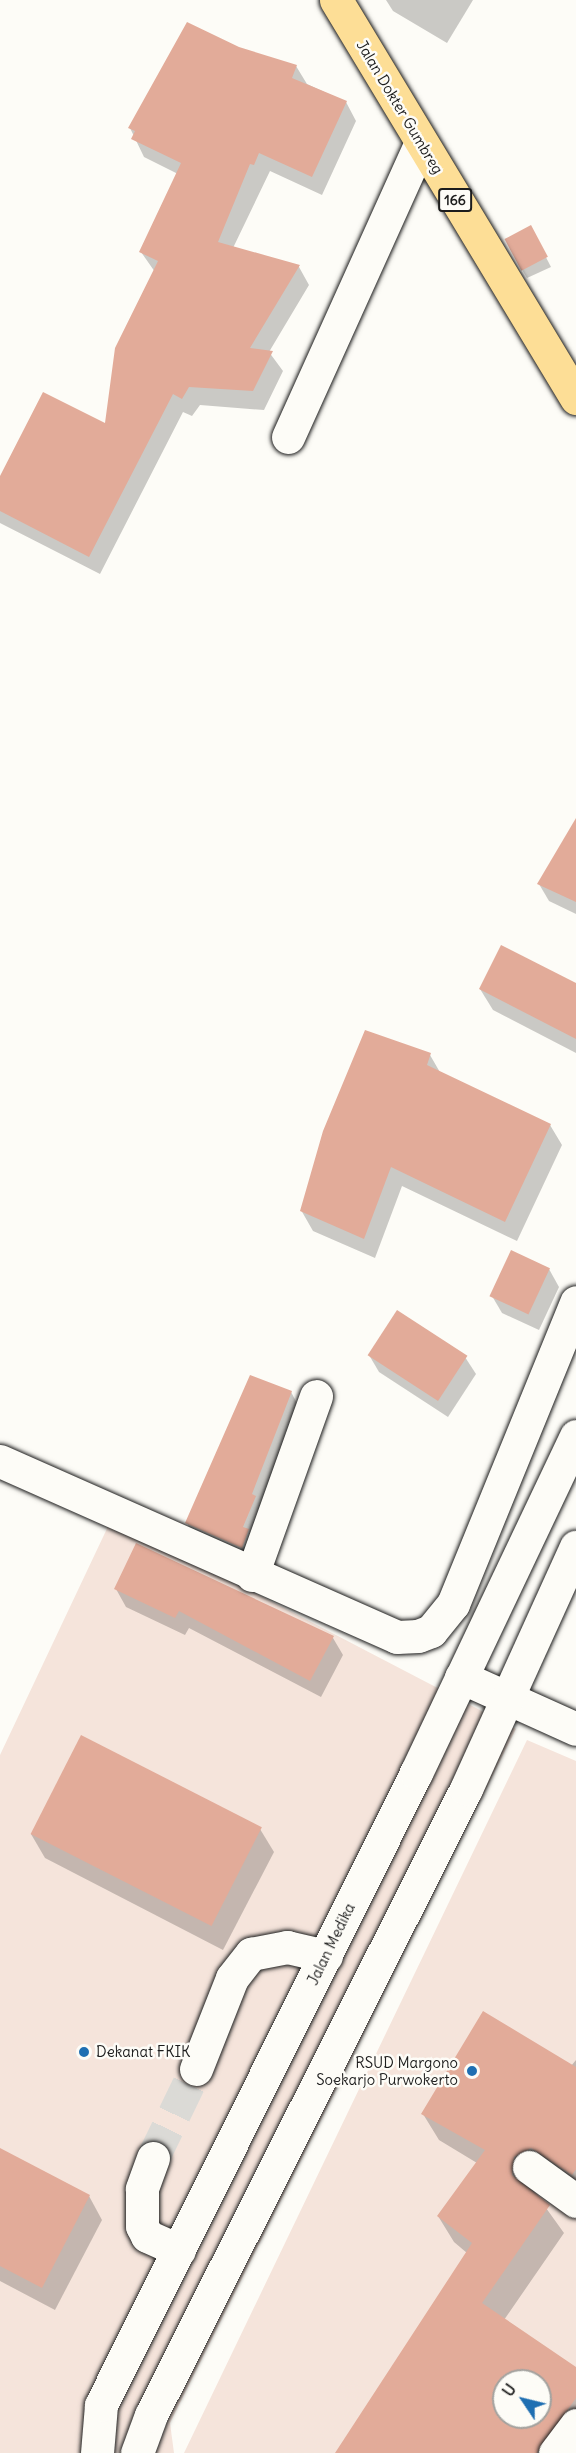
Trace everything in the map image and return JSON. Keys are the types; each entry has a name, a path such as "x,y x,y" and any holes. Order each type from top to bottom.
{"main road":[{"name":"Jalan Dokter Gumbreg","path":"336,0 576,398"}],"street":[{"path":"288,437 421,143"},
{"path":"0,1461 252,1575 397,1636 431,1631 453,1604 576,1302"},
{"path":"252,1575 316,1396"},
{"name":"Jalan Medika","path":"97,2453 101,2405 326,1956 576,1436"},
{"path":"137,2453 156,2404 466,1789 576,1547"},
{"path":"461,1677 576,1729"},
{"path":"196,2069 232,1978 251,1954 287,1947 326,1956"},
{"path":"153,2158 142,2189 142,2226 147,2236 179,2250"},
{"path":"529,2167 576,2201"},
{"path":"555,2453 576,2425"}],"shaded area":[{"path":"112,1518 516,1729 170,2423 174,2453 0,2453 0,1755"},
{"name":"RSUD Margono Soekarjo Purwokerto","path":"527,1740 576,1761 576,2453 184,2453"}],"building":[{"path":"187,22 239,47 297,65 292,78 347,101 312,177 259,153 254,165 250,164 218,242 300,265 250,348 273,351 253,391 189,387 182,399 173,394 89,557 0,511 0,476 43,392 105,423 115,348 158,261 139,252 181,163 131,139 135,131 128,128"},
{"path":"531,225 548,257 521,271 505,239"},
{"path":"576,818 576,902 537,884"},
{"path":"501,945 576,983 576,1039 479,989"},
{"path":"365,1030 431,1053 427,1065 551,1124 505,1222 391,1167 364,1239 300,1211 323,1131"},
{"path":"511,1250 550,1268 528,1314 489,1296"},
{"path":"397,1310 467,1356 438,1401 368,1355"},
{"path":"250,1375 292,1391 252,1494 256,1496 243,1527 249,1529 242,1548 185,1523"},
{"path":"136,1543 334,1636 310,1681 179,1611 175,1618 114,1589"},
{"path":"81,1735 262,1827 211,1926 31,1834"},
{"path":"483,2011 576,2067 576,2169 572,2175 531,2148 514,2157 512,2175 550,2205 482,2303 576,2367 576,2398 537,2453 335,2453 472,2243 437,2216 485,2150 421,2114"},
{"path":"0,2148 90,2195 42,2288 0,2266"}],"tunnel":[{"path":"153,2158 196,2069"}],"place":[{"name":"Dekanat FKIK","path":"84,2052"},
{"name":"RSUD Margono Soekarjo Purwokerto","path":"472,2071"}]}
